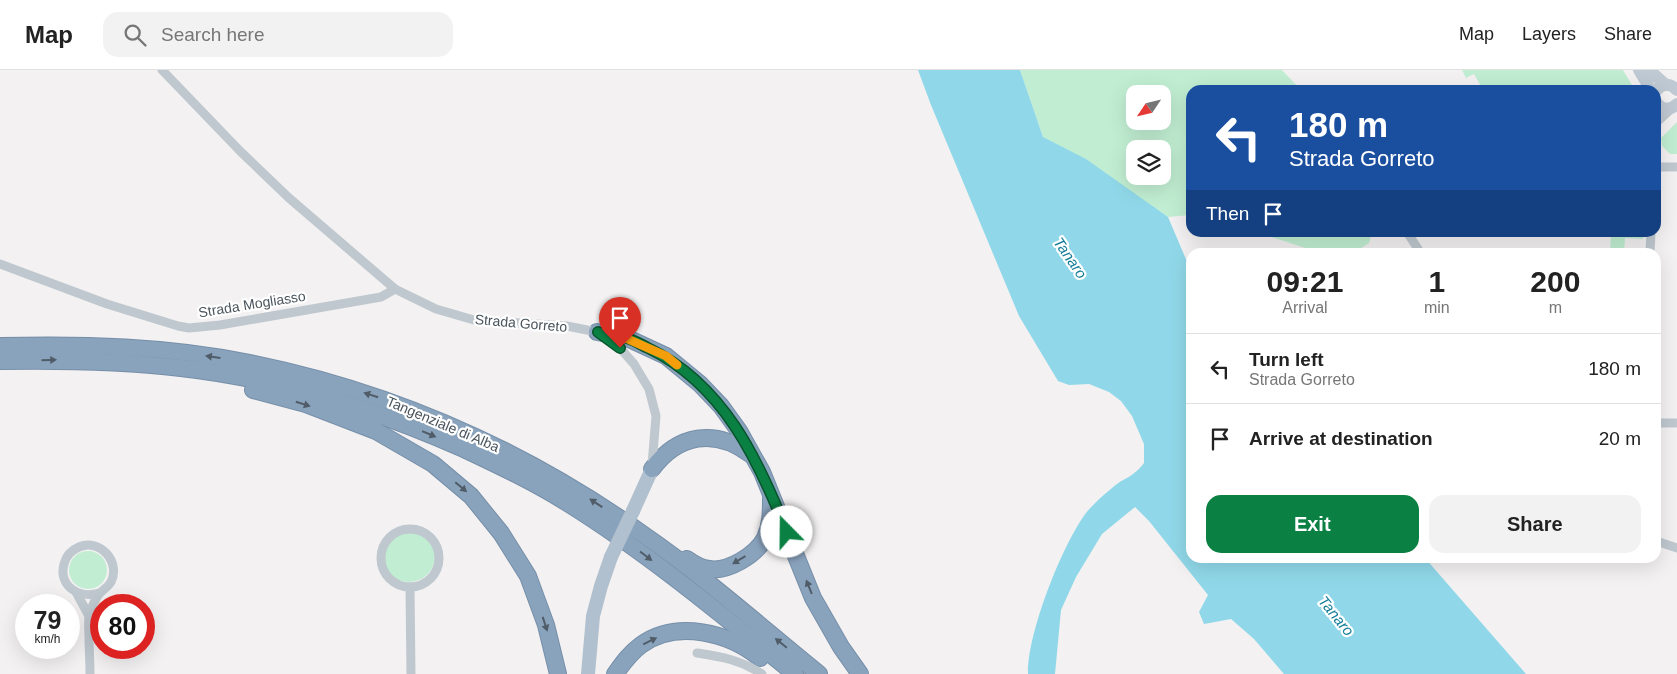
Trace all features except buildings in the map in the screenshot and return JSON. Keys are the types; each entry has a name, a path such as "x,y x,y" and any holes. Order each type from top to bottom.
{"highway":[{"path":"598,332 625,337 666,356 700,384 721,406 740,431 770,490 813,598 841,647 860,674"},
{"name":"Tangenziale di Alba","path":"0,346 114,346 181,352 248,362 341,385 384,399 434,419 515,455 579,492 644,535 718,591 819,674"},
{"name":"Tangenziale di Alba","path":"0,361 59,360 137,364 182,368 250,379 333,399 426,432 515,473 569,504 634,547 795,674"},
{"path":"137,364 306,404 376,431 433,464 472,496 501,533 528,576 546,626 558,674"},
{"path":"652,469 658,461 678,445 704,437 729,441 751,454"},
{"path":"644,535 678,552 698,566 710,569 726,567 753,552 764,540 771,516 770,490"},
{"path":"615,674 627,657 642,644 661,635 678,632 701,632 723,637 748,648 780,674"}],"main road":[{"path":"1639,70 1648,85"},
{"path":"1649,70 1666,88"},
{"path":"1661,106 1666,109 1674,106"},
{"name":"Strada Gorreto","path":"588,674 593,616 601,586 611,557 652,469"}],"street":[{"name":"Strada Gorreto","path":"162,70 240,151 289,198 395,289 436,309 474,320 567,326 598,332 620,348 634,364 648,389 656,416 652,469"},
{"path":"1658,70 1666,88"},
{"path":"1661,118 1674,106"},
{"path":"1661,167 1677,167"},
{"path":"1410,237 1417,248"},
{"name":"Strada Mogliasso","path":"0,264 107,304 189,328 220,325 381,297 395,289"},
{"path":"1661,423 1677,424"},
{"path":"405,528 424,531 432,537 440,555 439,565 435,574 420,586 410,587 401,586 392,581 386,574 380,556 388,538 405,528"},
{"path":"1661,543 1677,548"},
{"path":"81,546 97,547 110,558 113,566 111,582 99,593 91,596 83,595 69,587 65,580 63,572 64,563 73,550 81,546"},
{"path":"410,587 411,674"},
{"path":"76,592 89,616"},
{"path":"90,674 89,616 99,593"},
{"path":"697,653 731,658 750,666 762,674"}],"green space":[{"path":"1020,70 1282,70 1296,85 1186,85 1186,215 1168,217 1043,137"},
{"path":"1462,70 1623,70 1632,85 1480,85 1474,74 1466,78"},
{"path":"1677,122 1677,154 1670,154 1662,146 1661,138"},
{"path":"1271,237 1371,237 1369,243 1361,248 1306,248"},
{"path":"1611,237 1643,237 1643,239 1625,238 1624,248 1610,248"},
{"path":"404,530 414,530 424,534 431,541 435,556 431,571 424,578 414,582 404,582 394,578 387,571 383,561 383,551 387,541 394,534"},
{"path":"88,551 101,557 107,570 101,583 88,589 75,583 69,570 75,557"}],"water":[{"name":"Tanaro","path":"918,70 1020,70 1043,137 1086,159 1168,217 1186,259 1186,563 1429,563 1526,674 1284,674 1254,639 1231,619 1204,624 1199,612 1208,595 1149,521 1135,507 1102,534 1076,577 1061,610 1055,674 1028,674 1033,636 1048,590 1067,546 1089,509 1109,490 1129,477 1144,463 1144,444 1132,416 1121,401 1109,392 1089,384 1069,385 1058,381 1019,316"}],"slow traffic":[{"path":"621,336 666,356 677,365"}],"route":[{"path":"620,348 598,332 625,337 666,356 700,384 721,406 740,431 762,472 787,532"}]}
